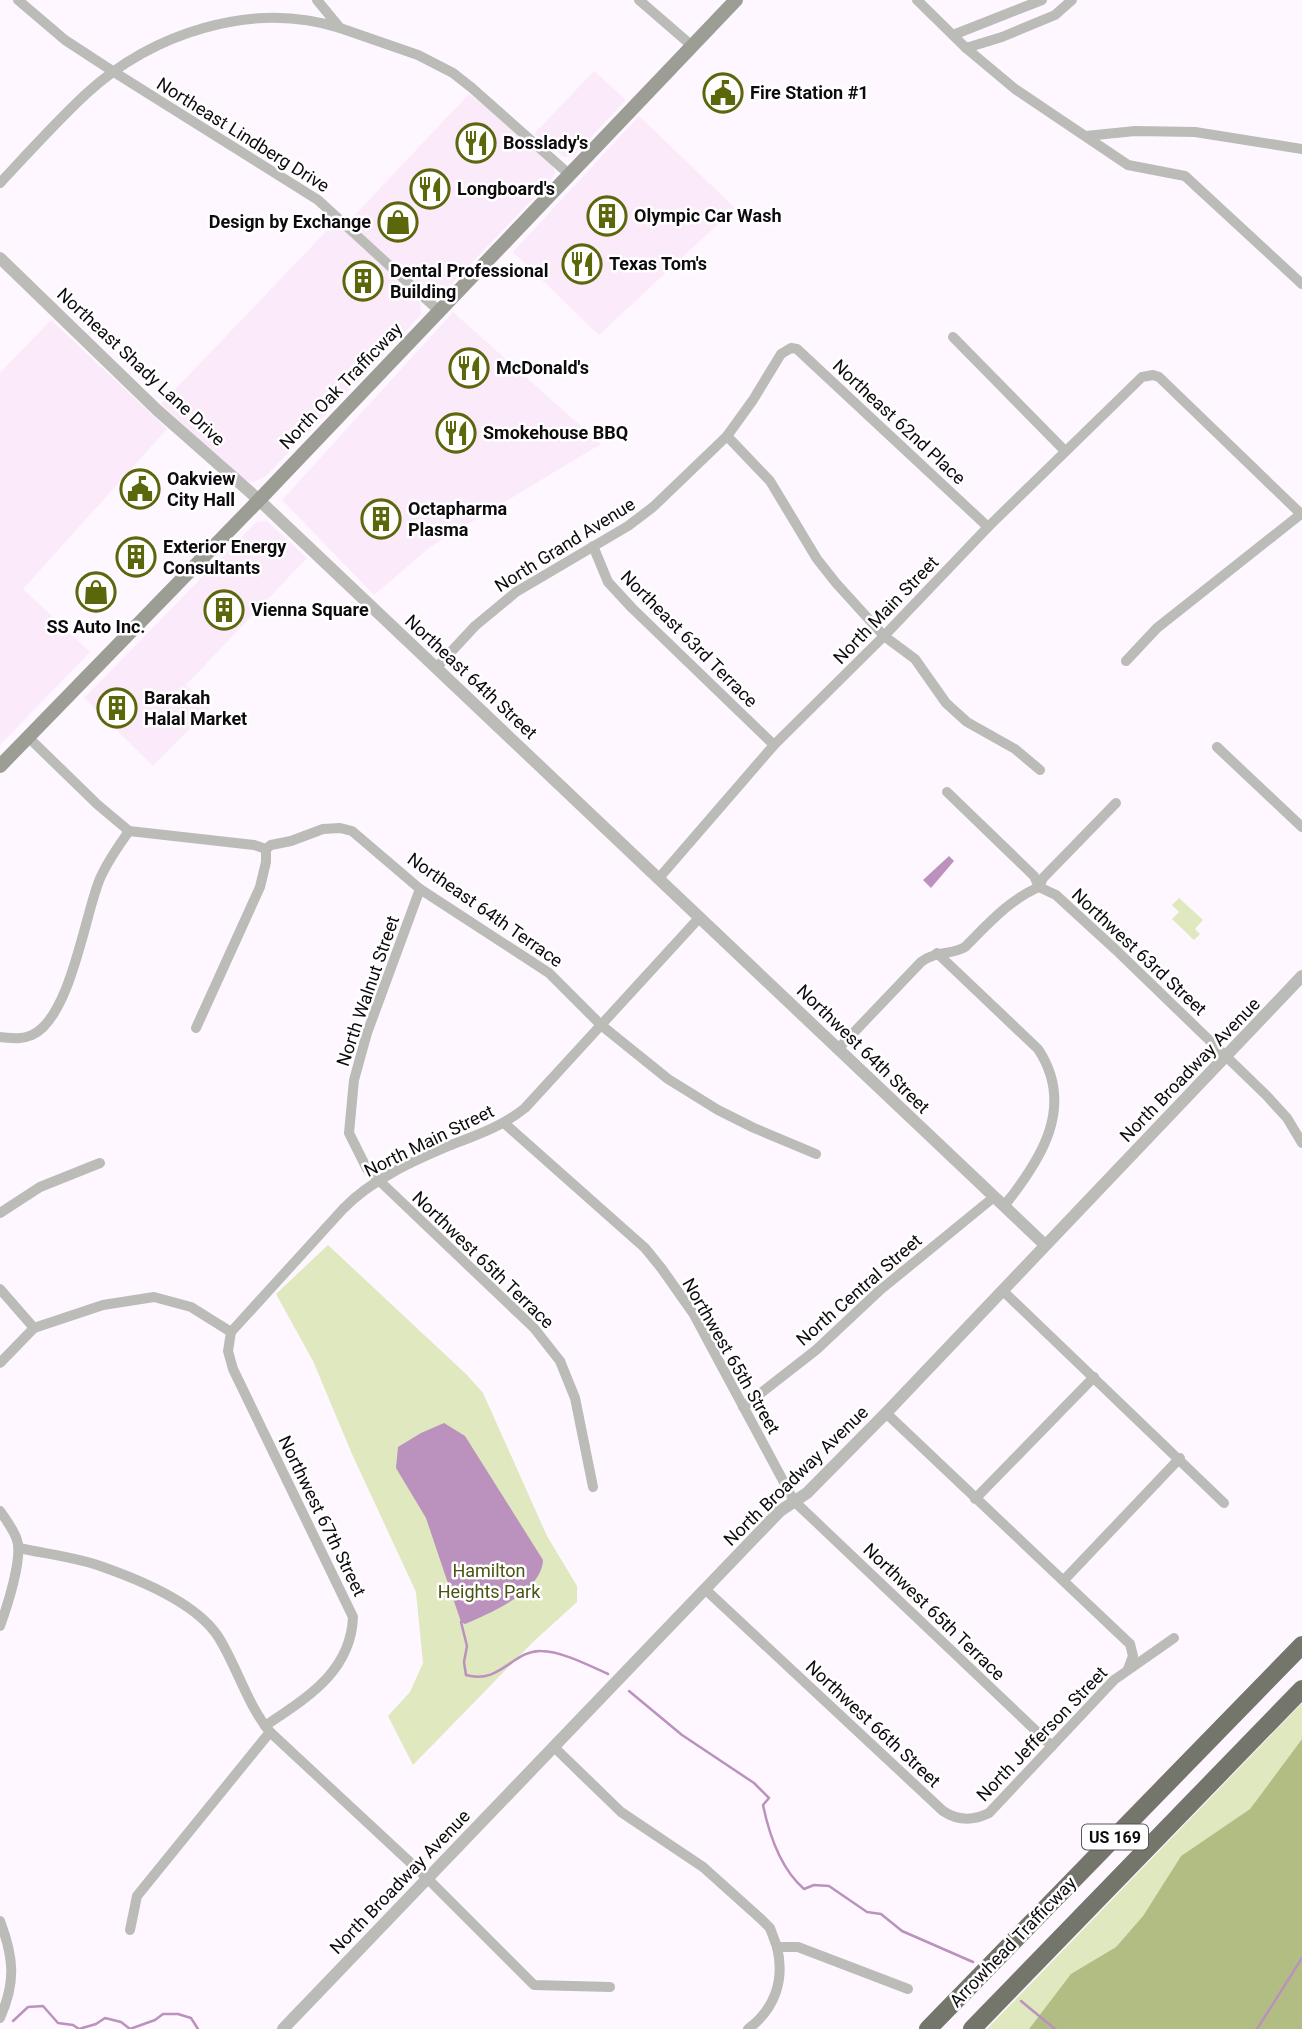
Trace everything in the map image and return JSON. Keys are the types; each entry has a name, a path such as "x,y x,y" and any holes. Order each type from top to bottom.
{"highway":[{"name":"Arrowhead Trafficway","path":"928,2029 1302,1645"},
{"name":"Arrowhead Trafficway","path":"972,2029 1302,1689"}],"main road":[{"name":"North Oak Trafficway","path":"0,766 259,500 736,0"}],"street":[{"name":"Northeast Lindberg Drive","path":"18,0 65,40 318,200 439,311"},
{"path":"317,0 340,28"},
{"path":"639,0 691,45"},
{"path":"916,0 966,48 1015,89 1128,165 1185,176 1302,284"},
{"path":"953,36 1042,0"},
{"path":"966,48 1002,37 1055,15 1072,0"},
{"path":"0,183 86,94 114,72 164,42 213,24 239,19 285,17 321,21 418,54 453,73 570,175"},
{"path":"1086,136 1135,131 1195,132 1302,149"},
{"name":"Northeast Shady Lane Drive","path":"0,258 157,410 259,500"},
{"path":"953,337 1065,452"},
{"name":"North Grand Avenue","path":"436,668 495,608 538,577 628,526 653,507 727,436 785,349"},
{"name":"Northeast 62nd Place","path":"785,349 797,349 988,527"},
{"name":"North Main Street","path":"659,878 774,746 988,527 1142,377 1159,377 1302,515"},
{"path":"727,436 770,481 817,559 884,636 915,659 946,703 978,729 1015,749 1040,770"},
{"name":"Northeast 64th Street","path":"259,500 659,878"},
{"path":"1126,661 1157,628 1302,515"},
{"name":"Northeast 63rd Terrace","path":"593,546 608,582 624,600 774,746"},
{"path":"29,737 98,805 129,831 254,845 266,849 260,887 196,1028"},
{"path":"1217,747 1302,827"},
{"name":"Northwest 63rd Street","path":"947,792 1034,876 1039,887 1056,895 1066,904 1277,1106 1296,1130 1302,1143"},
{"path":"838,1049 921,962 937,953 958,951 965,947 1010,903 1039,887 1043,878 1116,803"},
{"name":"Northeast 64th Terrace","path":"266,849 323,828 352,831 420,888 549,973 601,1025 644,1061 693,1095 754,1128 817,1154"},
{"path":"0,1037 27,1037 38,1032 47,1023 70,981 99,882 129,831"},
{"name":"Northwest 64th Street","path":"659,878 1044,1244"},
{"name":"North Walnut Street","path":"377,1181 362,1163 349,1133 354,1080 367,1033 420,888"},
{"name":"North Main Street","path":"231,1332 356,1195 427,1155 504,1123 525,1108 700,917"},
{"path":"937,953 1038,1049 1047,1062 1054,1081 1053,1112 1042,1153 1026,1180 1004,1206"},
{"name":"North Broadway Avenue","path":"283,2029 780,1511 807,1493 886,1413 1302,976"},
{"name":"Northwest 65th Street","path":"504,1123 645,1248 662,1269 693,1313 794,1501"},
{"path":"0,1213 40,1187 100,1163"},
{"name":"Northwest 65th Terrace","path":"377,1181 534,1328 560,1361 575,1398 593,1487"},
{"name":"North Central Street","path":"743,1407 816,1350 890,1282 994,1197"},
{"path":"0,1289 34,1328"},
{"path":"1002,1290 1224,1503"},
{"path":"0,1363 34,1328 103,1305 154,1297 191,1307 231,1332"},
{"name":"Northwest 67th Street","path":"130,1930 137,1896 268,1729 311,1693 341,1662 350,1644 353,1617 233,1369 228,1351 231,1332"},
{"path":"975,1499 1094,1377"},
{"path":"886,1413 1130,1644 1133,1656 1128,1669"},
{"path":"1064,1580 1180,1458"},
{"name":"Northwest 65th Terrace","path":"794,1501 1052,1746"},
{"path":"0,1511 17,1538 19,1548 12,1587 0,1626"},
{"path":"19,1548 102,1566 189,1607 206,1621 220,1639 254,1710 268,1729 427,1878 534,1985 610,1987"},
{"name":"Northwest 66th Street","path":"706,1590 943,1811 963,1819"},
{"name":"North Jefferson Street","path":"963,1819 978,1818 989,1813 1114,1680 1174,1638"},
{"path":"555,1748 621,1812 703,1867 769,1928 781,1964 779,1985 768,2009 748,2029"},
{"path":"0,1921 8,1942 12,1970 9,1996 0,2018"},
{"path":"777,1947 798,1947 908,1989"}],"shaded area":[{"path":"594,71 626,100 573,156 564,157 534,134"},
{"path":"469,94 552,164 555,173 440,296 432,298 349,221"},
{"path":"639,116 735,208 599,335 513,252"},
{"path":"335,222 416,297 420,303 420,316 266,476 251,483 241,478 161,404"},
{"path":"453,312 601,444 430,547 374,595 282,500"},
{"path":"51,320 167,429 23,589 90,652 0,745 0,373"},
{"path":"267,521 307,558 186,685 210,708 153,766 84,698 252,526 257,522"},
{"path":"949,856 954,861 931,888 923,880"},
{"path":"444,1423 465,1436 543,1560 534,1582 525,1591 501,1607 465,1624 461,1622 426,1518 396,1468 398,1447"}],"green space":[{"path":"1179,898 1203,920 1195,929 1200,934 1194,940 1172,919 1179,912 1172,905"},
{"name":"Hamilton Heights Park","path":"328,1245 483,1393 547,1536 577,1586 577,1602 533,1642 413,1765 388,1716 410,1692 423,1663 416,1592 352,1454 313,1361 276,1294"},
{"path":"1302,1703 1302,1739 1250,1809 1181,1856 1143,1916 1116,1947 1072,1974 1029,2029 987,2029"},
{"path":"1302,1739 1302,2029 1029,2029 1071,1974 1116,1947 1143,1916 1181,1856 1250,1809"}],"waterway":[{"path":"461,1622 467,1646 464,1662 466,1675 488,1675 522,1656 541,1651 566,1656 608,1674"},
{"path":"629,1691 682,1735 754,1783 769,1798 763,1805 773,1839 789,1872 804,1889 814,1885 829,1886 867,1912 881,1914 902,1931 973,1962"},
{"path":"1257,2029 1302,1958"},
{"path":"1021,2001 1055,2029"},
{"path":"13,2021 28,2007 43,2006 58,2023 73,2025 79,2029 105,2018 121,2022 130,2029 155,2020 163,2014 178,2014 191,2018 198,2029"}],"place":[{"name":"Fire Station #1","path":"723,93"},
{"name":"Bosslady's","path":"476,143"},
{"name":"Longboard's","path":"430,189"},
{"name":"Olympic Car Wash","path":"607,216"},
{"name":"Design by Exchange","path":"398,222"},
{"name":"Texas Tom's","path":"582,264"},
{"name":"Dental Professional Building","path":"363,281"},
{"name":"McDonald's","path":"469,368"},
{"name":"Smokehouse BBQ","path":"456,433"},
{"name":"Oakview City Hall","path":"140,489"},
{"name":"Octapharma Plasma","path":"381,519"},
{"name":"Exterior Energy Consultants","path":"136,557"},
{"name":"SS Auto Inc.","path":"96,592"},
{"name":"Vienna Square","path":"224,610"},
{"name":"Barakah Halal Market","path":"117,708"}]}
